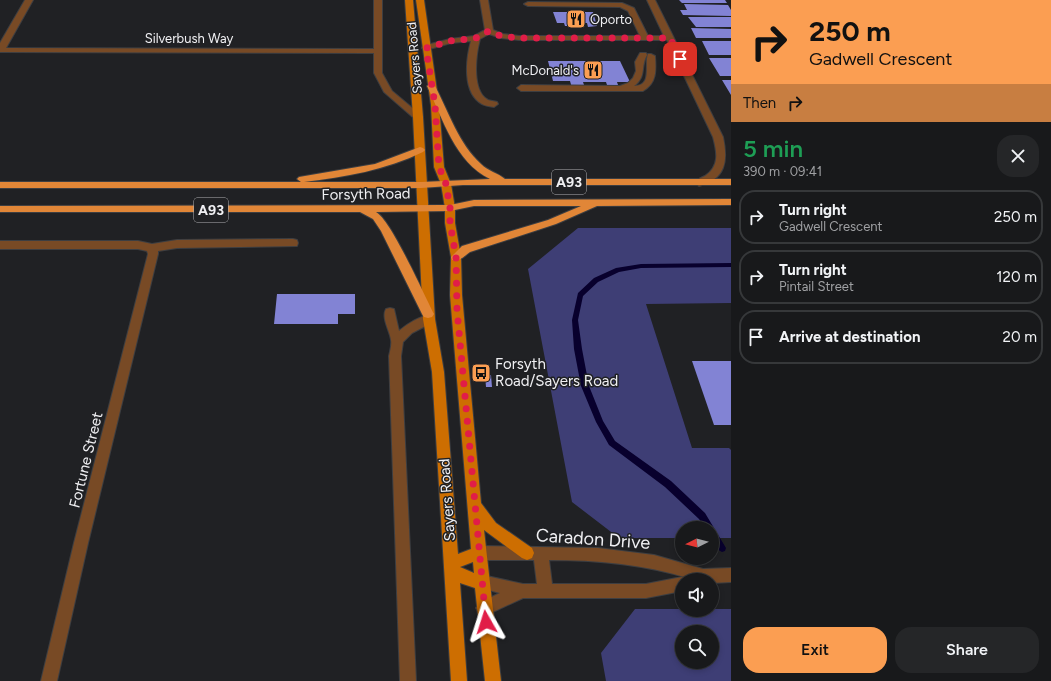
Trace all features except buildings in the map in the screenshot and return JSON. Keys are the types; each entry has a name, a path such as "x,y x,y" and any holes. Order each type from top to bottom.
{"highway":[{"path":"431,86 456,137 471,160 488,174 506,182"},
{"path":"255,185 331,175 368,168 406,158 420,150"},
{"name":"Forsyth Road","path":"0,185 421,185 463,182 731,182"},
{"name":"Forsyth Road","path":"0,209 363,209 450,208 466,204 731,202"},
{"path":"456,257 466,249 552,222 597,203"},
{"path":"363,209 377,217 386,230 429,317"}],"main road":[{"name":"Sayers Road","path":"409,0 418,117 429,317 438,372 459,681"},
{"name":"Sayers Road","path":"420,0 431,86 435,105 439,167 446,184 450,208 450,223 456,257 456,295 478,553 493,681"},
{"path":"474,505 491,528 534,553"},
{"path":"478,553 452,566 463,577 482,582"}],"street":[{"path":"0,50 29,0"},
{"name":"Sayers Road","path":"378,0 378,74 385,86 397,100 418,117"},
{"path":"484,0 489,31"},
{"path":"651,0 718,137 722,155 720,167 717,172 699,183"},
{"path":"528,4 622,5 631,10 645,38"},
{"path":"426,48 450,41 476,38 489,31"},
{"path":"489,31 501,36 519,38 670,38"},
{"path":"476,38 472,54 474,87 481,101 486,104 494,104"},
{"name":"Silverbush Way","path":"0,50 378,51"},
{"path":"521,88 620,89 640,89 645,87 652,77 647,56 639,62 641,67 639,77 630,86 620,89"},
{"path":"718,137 730,150"},
{"path":"0,245 138,245 152,248 177,244 293,243"},
{"name":"Fortune Street","path":"49,681 81,543 153,260 152,248"},
{"path":"390,312 393,331 397,340 394,356 408,681"},
{"path":"397,340 408,330 429,317"},
{"name":"Caradon Drive","path":"478,553 579,553 638,559 677,568 688,573"},
{"path":"534,553 546,590"},
{"name":"Caradon Drive","path":"719,575 731,574"},
{"path":"482,582 523,591 646,591 675,586"},
{"path":"484,608 523,591"}],"shaded area":[{"path":"578,228 731,228 731,303 646,304 692,448 729,448 731,450 731,538 719,538 719,521 675,521 675,538 619,538 572,502 528,269"},
{"path":"635,609 675,609 675,617 719,617 719,609 731,609 731,681 606,681 601,653"}],"waterway":[{"path":"705,521 702,516 668,484 612,443 600,422 585,386 578,349 575,320 580,295 596,280 618,270 641,266 731,265"},
{"path":"719,543 722,548"}],"place":[{"name":"Oporto","path":"576,19"},
{"name":"McDonald's","path":"593,70"},
{"name":"Forsyth Road/Sayers Road","path":"481,373"}],"route":[{"path":"486,622 478,553 457,310 456,257 450,223 450,208 446,184 439,167 435,105 426,48 450,41 462,41 476,38 489,31 510,38 670,38 680,59"}]}
